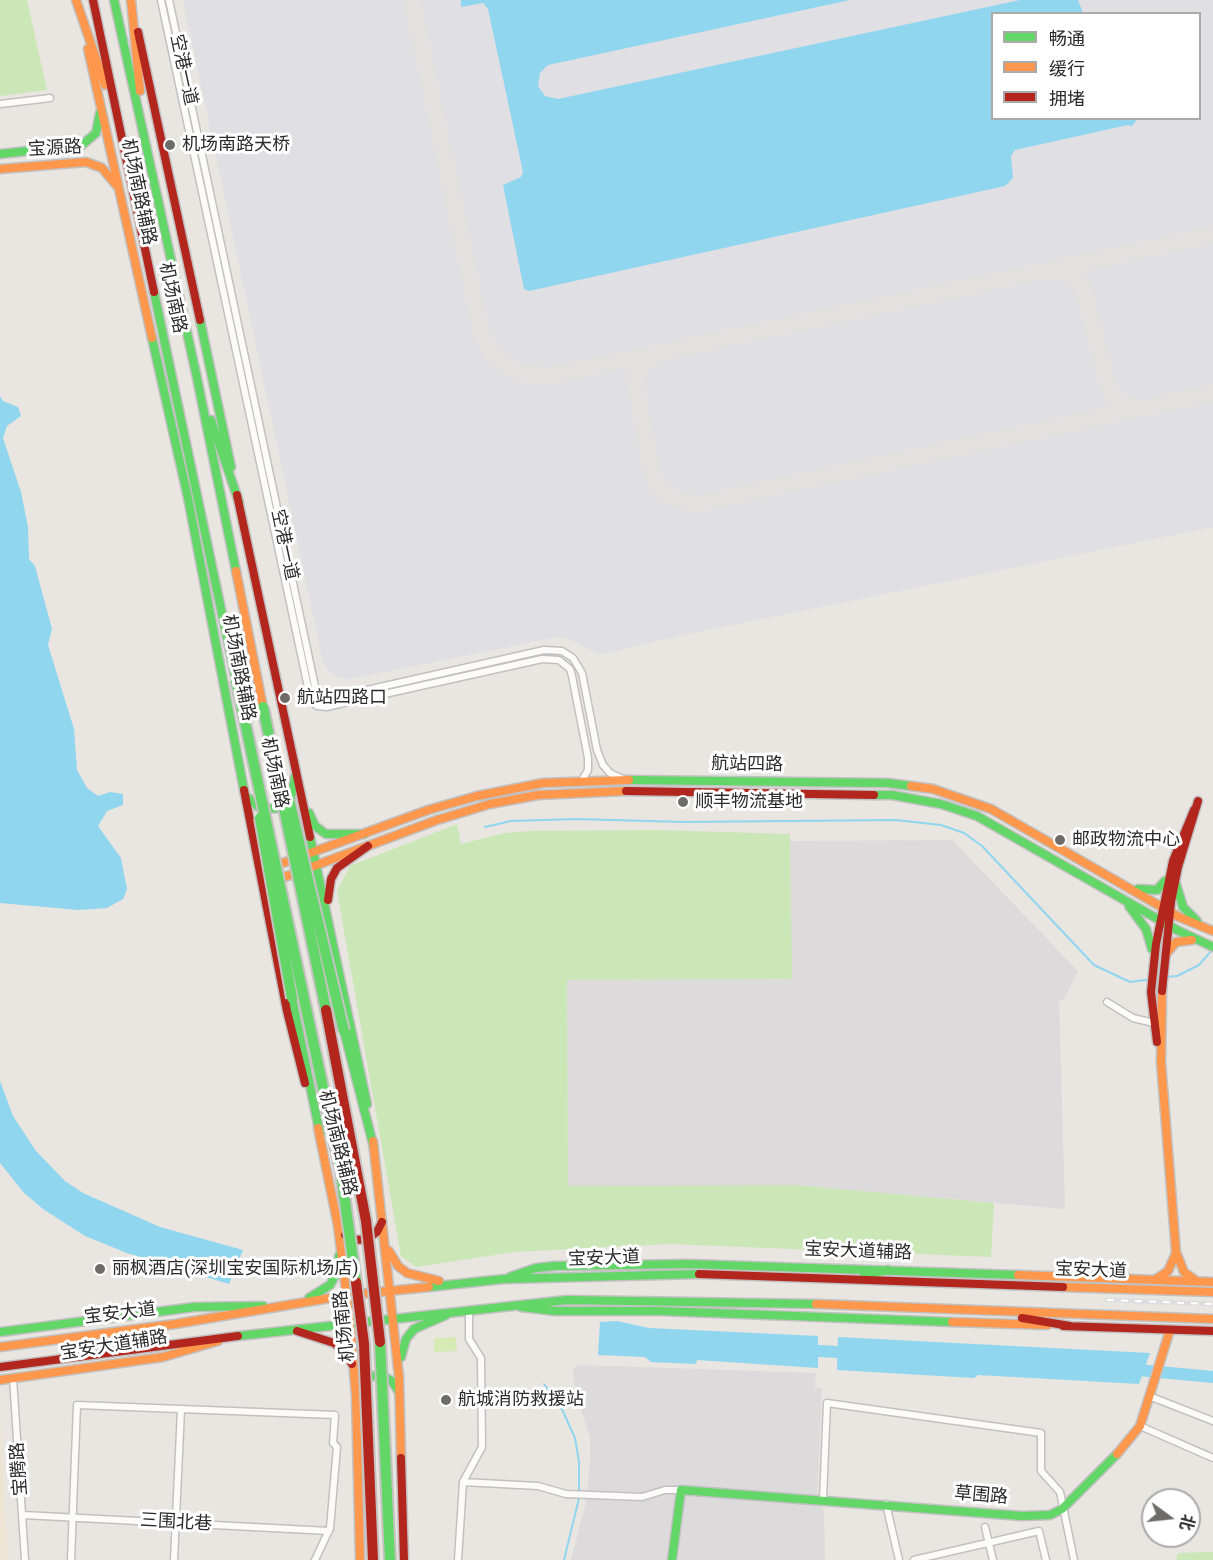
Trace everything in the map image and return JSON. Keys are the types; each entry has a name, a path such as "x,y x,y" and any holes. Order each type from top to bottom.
{"main road":[{"name":"机场南路辅路","path":"76,0 99,94 188,498 294,1046 320,1134 339,1226 355,1377 360,1560"},
{"path":"76,0 123,145"},
{"name":"机场南路","path":"93,0 341,1172 364,1344 373,1560"},
{"name":"机场南路","path":"114,0 197,378 262,707 350,1120 366,1221 381,1348 390,1560"},
{"name":"机场南路辅路","path":"131,0 300,790 330,920 362,1078 374,1148 401,1397 404,1560"},
{"path":"131,0 145,139"},
{"name":"宝源路","path":"0,154 71,148 89,141 96,133 100,119 99,94"},
{"path":"71,148 83,152 82,158 74,162"},
{"name":"宝源路","path":"0,169 74,162 92,164 107,172 117,185 124,206"},
{"path":"197,378 239,502"},
{"path":"262,707 304,857 344,1031 374,1148"},
{"path":"244,711 292,998 320,1134"},
{"path":"246,794 252,804 261,809 272,811 284,806 293,793 292,752"},
{"name":"航站四路","path":"260,872 428,810 477,796 532,785 582,780 878,782 933,789 991,809 1166,910 1210,930"},
{"path":"300,790 310,817 320,831 332,836 364,834"},
{"name":"航站四路","path":"263,885 471,809 514,799 560,793 616,791 892,795 941,804 977,816 1164,923 1199,942 1213,946"},
{"path":"1123,884 1152,891 1172,877 1198,801 1182,832 1172,877 1158,964 1157,1005 1176,1252 1184,1272 1201,1281"},
{"path":"330,920 329,886 333,874 341,864 368,846"},
{"path":"1172,877 1183,907 1210,930"},
{"path":"1124,899 1146,929 1158,964"},
{"path":"1158,964 1173,944 1185,940 1199,942"},
{"path":"1157,1005 1154,1023 1161,1062"},
{"path":"339,1226 350,1238 362,1240 377,1232 382,1216"},
{"path":"300,1302 324,1290 334,1279 339,1264 340,1239"},
{"path":"385,1239 393,1259 407,1273 424,1279 456,1283"},
{"path":"1155,1280 1168,1271 1176,1252"},
{"name":"宝安大道辅路","path":"504,1279 536,1268 595,1264 723,1264 1213,1282"},
{"path":"850,1279 888,1270"},
{"name":"宝安大道","path":"0,1347 175,1324 348,1295 504,1279 646,1274 1213,1292"},
{"name":"宝安大道","path":"0,1367 350,1323 567,1300 632,1299 1213,1319"},
{"name":"宝安大道辅路","path":"0,1332 195,1307 273,1306"},
{"path":"511,1306 555,1311 661,1311 1213,1331"},
{"path":"399,1377 402,1350 409,1334 422,1324 465,1310"},
{"path":"993,1312 1070,1326"},
{"path":"292,1330 327,1339 340,1347 349,1358 355,1377"},
{"path":"1062,1509 1130,1441 1140,1426 1170,1330"},
{"name":"宝安大道辅路","path":"0,1380 163,1357 231,1338"},
{"path":"356,1397 363,1382 377,1375 392,1381 401,1397"},
{"path":"672,1560 681,1490"},
{"name":"草围路","path":"681,1490 823,1499 1022,1516 1050,1515 1062,1509"}],"street":[{"name":"空港一道","path":"161,0 311,701 317,706 326,707 542,659 559,660 570,669 588,758 588,770 582,780"},
{"name":"空港一道","path":"169,0 316,691 322,697 336,697 544,650 562,651 573,658 582,673 597,750 603,765 615,776 627,780"},
{"path":"0,104 50,98"},
{"path":"1107,1002 1133,1018 1154,1023"},
{"path":"458,1560 463,1482 482,1447 482,1358 469,1339 465,1310"},
{"name":"宝腾路","path":"13,1378 25,1560"},
{"path":"1150,1391 1213,1421"},
{"path":"823,1499 827,1403 1041,1432 1041,1471 1060,1492 1074,1560"},
{"path":"71,1560 77,1405 335,1415 333,1443 337,1447 329,1531 315,1560"},
{"path":"174,1560 181,1410"},
{"path":"1140,1426 1213,1458"},
{"path":"463,1482 538,1486 566,1494 642,1497 665,1490 681,1490"},
{"path":"885,1504 899,1560"},
{"name":"三围北巷","path":"23,1515 329,1531"},
{"path":"985,1527 993,1560"},
{"path":"914,1560 1039,1531 1046,1560"}],"shaded area":[{"path":"183,0 1213,0 1213,527 679,636 600,655 569,639 557,637 351,679 338,678 327,670 322,658"},
{"path":"952,840 1078,971 1064,999 1059,1000 1065,1209 795,1185 568,1187 567,980 791,979 790,841"},
{"path":"578,1365 816,1373 815,1388 822,1388 817,1493 824,1513 825,1560 571,1560 586,1502 590,1462 590,1437 575,1392 573,1371"},
{"path":"0,1407 5,1500 8,1560 0,1560"}],"green space":[{"path":"0,0 27,0 47,90 0,96"},
{"path":"457,824 461,844 505,833 530,831 656,830 790,834 792,979 567,980 568,1186 795,1185 994,1203 991,1257 669,1244 515,1252 416,1267 401,1256 337,891 350,866"},
{"path":"456,1337 457,1351 434,1352 434,1338"},
{"path":"1213,1552 1213,1560 1176,1560 1178,1553"}],"water":[{"path":"461,0 850,0 548,65 540,73 538,86 545,96 558,99 1020,0 1078,0 1083,12 991,12 991,120 1136,121 1132,126 1015,150 1011,156 1013,178 1005,186 529,291 524,289 503,185 521,177 523,172 488,9 483,3 461,7"},
{"path":"0,396 3,401 18,407 21,416 7,426 3,438 21,492 28,527 29,559 35,566 52,629 48,645 74,729 77,770 87,788 98,796 110,792 123,794 123,805 107,811 98,826 121,858 127,889 123,899 107,908 79,910 0,903"},
{"path":"0,1081 13,1116 36,1151 65,1181 83,1193 160,1227 243,1250 229,1284 127,1253 85,1236 43,1209 24,1193 0,1163"},
{"path":"617,1321 649,1328 818,1336 818,1368 697,1360 696,1364 651,1362 645,1357 598,1355 600,1322"},
{"path":"838,1337 1150,1353 1139,1384 978,1375 974,1378 837,1370"}],"waterway":[{"path":"485,827 511,821 576,819 684,822 896,820 941,825 964,833 982,846 1094,965 1130,982 1160,978"},
{"path":"1166,977 1177,976 1199,965 1213,949"},
{"path":"804,1350 853,1353"},
{"path":"1128,1369 1213,1377"},
{"path":"544,1384 561,1407 575,1438 579,1462 579,1498 564,1560"}],"taxiway":[{"path":"412,0 482,336 493,355 520,374 554,375 1213,235"},
{"path":"1050,271 1069,275 1083,287 1110,392 1121,402 1141,408"},
{"path":"658,354 643,364 635,381 653,477 665,495 696,504 1213,393"}],"railway":[{"path":"1107,1300 1213,1304"}],"traffic: fast":[{"path":"114,0 197,378 236,571"},
{"path":"0,154 82,145 96,133 100,113"},
{"path":"154,292 236,680"},
{"path":"200,320 231,467"},
{"path":"152,338 188,498 244,790"},
{"path":"211,420 239,502"},
{"path":"236,680 341,1172 356,1282"},
{"path":"263,707 326,1010"},
{"path":"247,797 261,809 280,808 291,797 295,777"},
{"path":"629,780 888,783 911,786"},
{"path":"874,795 892,795 941,804 977,816 1177,930 1213,947"},
{"path":"289,800 344,1031"},
{"path":"309,813 315,826 326,834 364,834"},
{"path":"260,818 292,998"},
{"path":"310,837 367,1104"},
{"path":"1138,889 1157,890 1165,881"},
{"path":"1176,884 1183,907 1197,921"},
{"path":"1129,906 1146,929 1152,949"},
{"path":"292,998 320,1134"},
{"path":"344,1031 374,1148"},
{"path":"309,1298 330,1285 337,1272 339,1256"},
{"path":"510,1277 536,1268 555,1266 688,1264 1018,1275"},
{"path":"864,1275 888,1270"},
{"path":"429,1287 504,1279 699,1274"},
{"path":"238,1336 567,1300 816,1304"},
{"path":"0,1332 195,1307 263,1306"},
{"path":"521,1307 555,1311 661,1311 952,1322"},
{"path":"401,1357 406,1339 414,1329 446,1315"},
{"path":"380,1342 390,1560"},
{"path":"363,1382 372,1376 383,1376 392,1381 399,1392"},
{"path":"672,1560 681,1490 1022,1516 1050,1515 1062,1509 1117,1454"}],"traffic: slow":[{"path":"76,0 105,85"},
{"path":"131,0 140,91"},
{"path":"88,49 152,338"},
{"path":"0,169 86,162 102,168 117,186"},
{"path":"236,571 263,707"},
{"path":"272,867 428,810 477,796 543,783 629,780"},
{"path":"911,786 933,789 991,809 1179,917 1213,931"},
{"path":"274,881 437,820 490,804 538,795 626,791"},
{"path":"1166,954 1176,942 1192,940"},
{"path":"1162,991 1161,1062 1176,1252 1184,1272 1195,1280"},
{"path":"318,1128 338,1226 350,1323 356,1397 360,1560"},
{"path":"373,1141 399,1377 401,1458"},
{"path":"389,1251 398,1266 407,1273 439,1281"},
{"path":"1156,1279 1168,1271 1176,1253"},
{"path":"1018,1275 1213,1282"},
{"path":"0,1347 175,1324 348,1295 429,1287"},
{"path":"1063,1287 1213,1292"},
{"path":"816,1304 1213,1319"},
{"path":"952,1322 1047,1325"},
{"path":"1117,1454 1140,1426 1170,1330"},
{"path":"0,1380 163,1357 218,1341"}],"traffic: jam":[{"path":"93,0 154,292"},
{"path":"138,32 200,320"},
{"path":"237,495 310,837"},
{"path":"244,790 287,1011 305,1083"},
{"path":"626,791 874,795"},
{"path":"1162,991 1171,902 1178,867 1198,801"},
{"path":"1157,1042 1151,992 1156,944 1173,861 1194,810"},
{"path":"328,900 331,879 337,868 368,846"},
{"path":"326,1010 366,1221 380,1342"},
{"path":"345,1235 356,1240 367,1239 377,1232 382,1222"},
{"path":"699,1274 1063,1287"},
{"path":"356,1282 364,1344 373,1560"},
{"path":"1022,1318 1070,1326"},
{"path":"1063,1326 1213,1331"},
{"path":"297,1331 334,1343 345,1352 352,1364"},
{"path":"0,1367 238,1336"},
{"path":"401,1458 404,1560"}],"place":[{"name":"机场南路天桥","path":"170,145"},
{"name":"航站四路口","path":"285,698"},
{"name":"顺丰物流基地","path":"683,802"},
{"name":"邮政物流中心","path":"1060,840"},
{"name":"丽枫酒店(深圳宝安国际机场店)","path":"100,1269"},
{"name":"航城消防救援站","path":"446,1400"}]}
